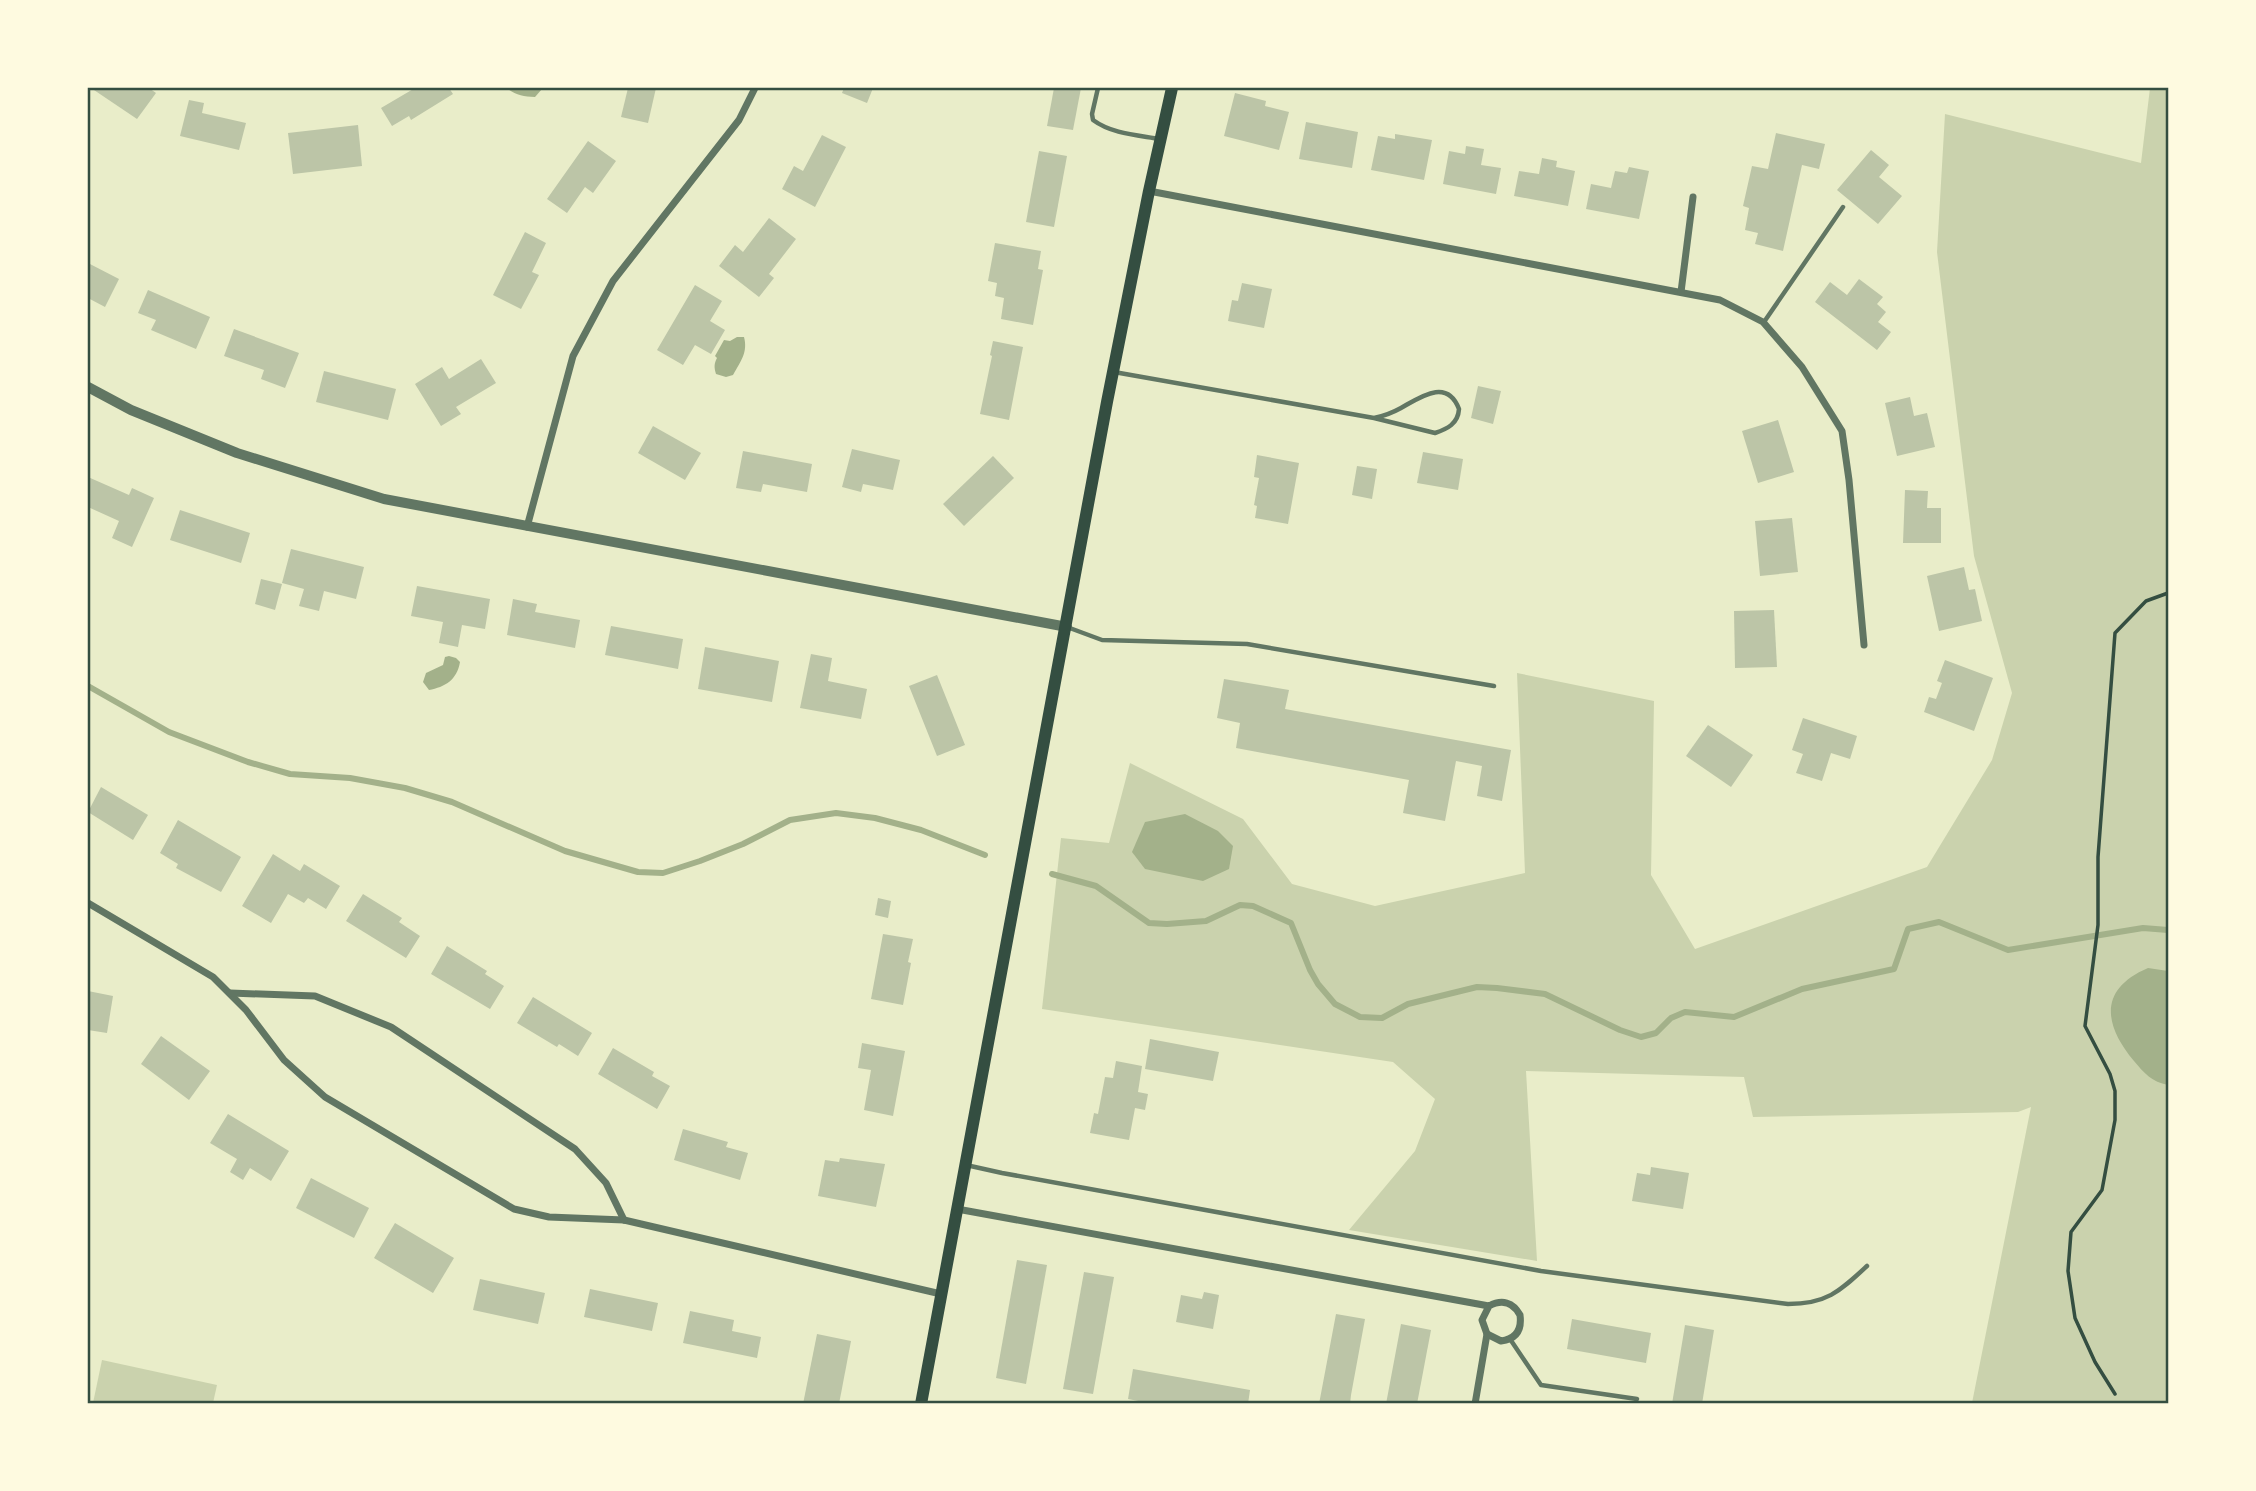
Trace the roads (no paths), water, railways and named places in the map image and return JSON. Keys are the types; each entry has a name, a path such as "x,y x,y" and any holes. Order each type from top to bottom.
{"main road":[{"path":"921,1404 1113,372 1172,88"}],"street":[{"path":"527,527 573,356 613,281 739,120 755,88"},
{"path":"1149,191 1720,300 1763,323 1802,367 1842,431 1864,645"},
{"path":"1681,292 1693,197"},
{"path":"88,387 131,410 262,461 384,499 1067,626"},
{"path":"88,903 213,977 246,1010 284,1060 325,1097 514,1209 549,1217 624,1220 941,1294"},
{"path":"229,993 315,996 391,1027 575,1149 606,1184 624,1220"},
{"path":"957,1209 1489,1306 1503,1301 1517,1308 1521,1322 1519,1330 1510,1339 1500,1341 1487,1334"},
{"path":"1475,1404 1487,1334 1482,1320 1489,1306"}],"lane":[{"path":"1098,88 1093,120 1114,131 1161,139"},
{"path":"1763,323 1843,207"},
{"path":"1113,372 1374,418 1435,433 1443,431 1455,422 1459,409 1452,398 1443,393 1432,392 1390,414 1374,418"},
{"path":"1067,626 1102,640 1247,644 1494,686"},
{"path":"965,1164 1541,1271 1788,1304 1809,1304 1838,1293 1867,1266"},
{"path":"1510,1339 1541,1385 1637,1399"}],"waterway":[{"path":"88,686 169,732 248,762 290,774 350,778 405,788 452,802 565,851 638,872 663,873 743,844 790,820 836,813 875,818 921,830 985,855"},
{"path":"1052,874 1096,886 1149,923 1206,921 1240,905 1253,906 1291,923 1318,984 1335,1004 1360,1017 1382,1018 1408,1004 1477,987 1497,988 1545,994 1620,1030 1641,1037 1656,1033 1671,1018 1685,1012 1734,1017 1802,989 1894,969 1908,929 1939,922 2008,950 2143,928 2168,930"}]}
